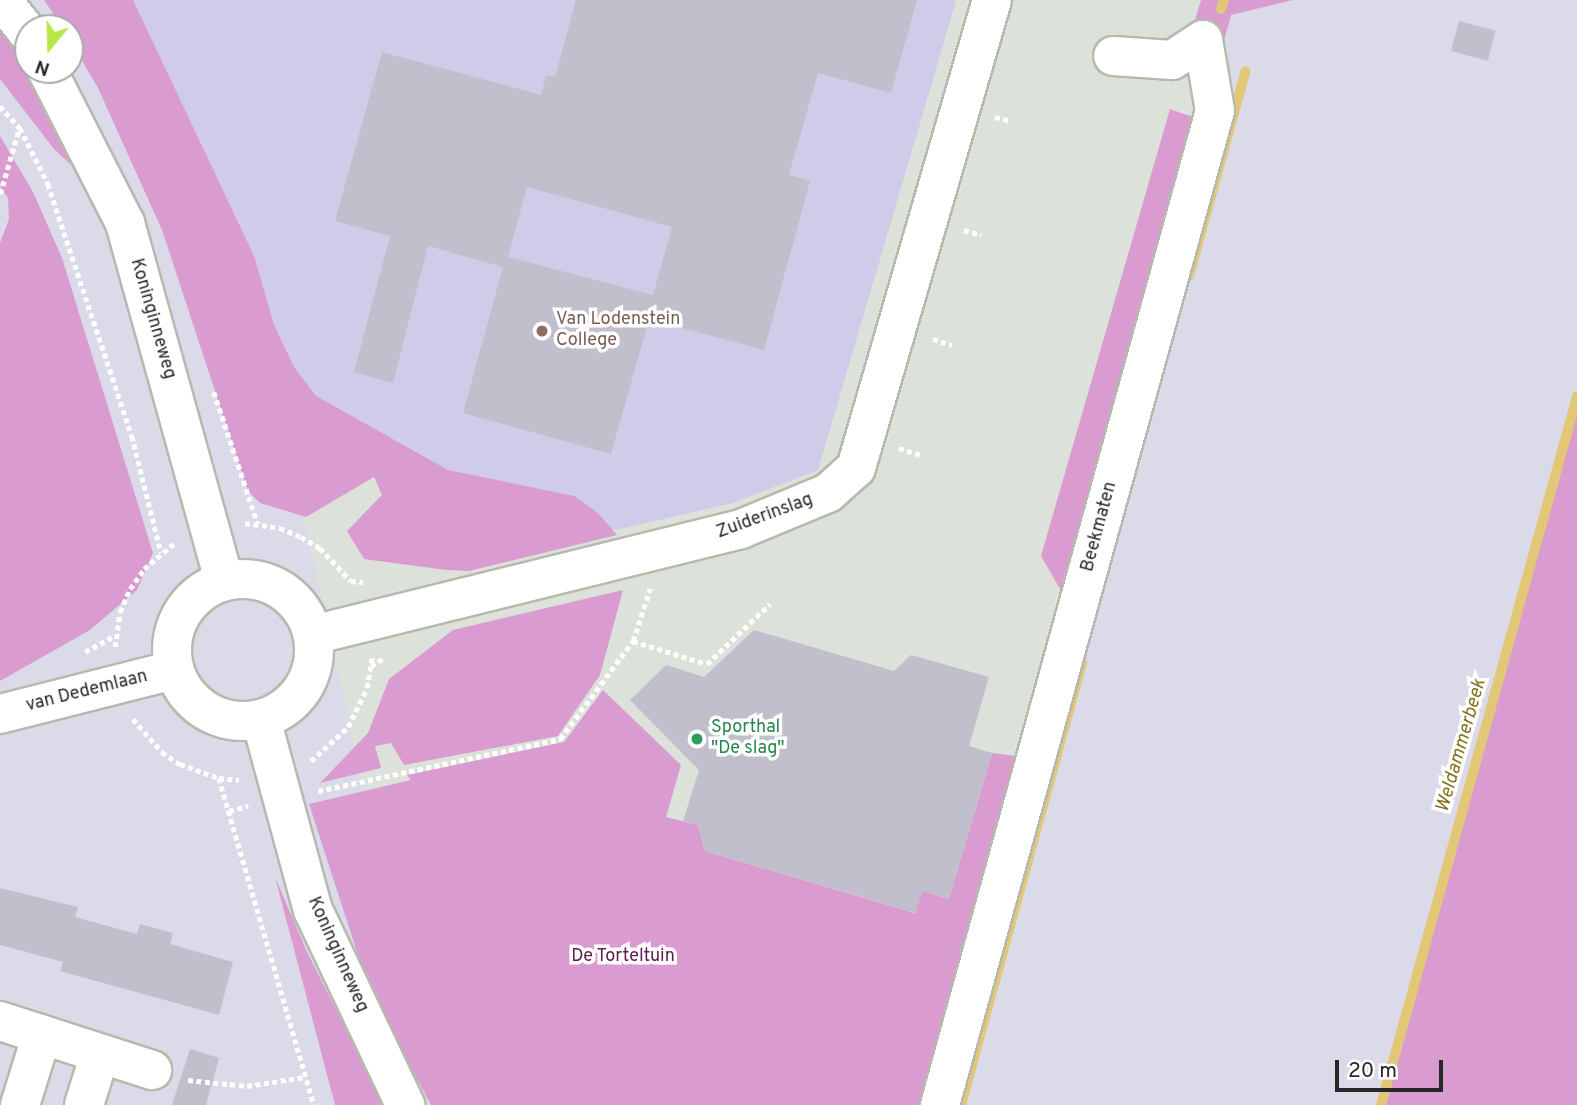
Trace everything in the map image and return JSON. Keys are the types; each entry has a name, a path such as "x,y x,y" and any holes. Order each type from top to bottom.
{"street":[{"path":"2,0 14,15"},
{"name":"Zuiderinslag","path":"313,635 741,529 828,494 856,468 992,0"},
{"name":"Beekmaten","path":"940,1105 1215,111 1203,40 1172,60 1113,56"},
{"name":"Koninginneweg","path":"54,84 125,223 224,581"},
{"path":"249,579 273,585 299,605 313,635 312,671 304,688 278,713 261,719 233,721 207,712 186,694 174,670 173,632 181,614 192,600 224,581 249,579"},
{"name":"van Dedemlaan","path":"0,714 174,670"},
{"name":"Koninginneweg","path":"261,719 313,910 405,1105"},
{"path":"0,1021 152,1070"},
{"path":"20,1105 42,1034"},
{"path":"84,1105 100,1054"}],"path":[{"path":"0,106 20,128 48,184 132,436 161,552"},
{"path":"0,194 20,128"},
{"path":"229,811 280,787 317,758 348,727 367,688 372,655 369,622 344,572 301,537 258,524 211,527 161,552 130,589 120,611 115,635 118,683 135,721 162,752 180,764 219,778 280,787 560,739 633,641 652,583 645,553"},
{"path":"633,641 707,664 770,604"},
{"path":"219,778 314,1105"},
{"path":"152,1070 197,1083 247,1086 305,1077"}],"shaded area":[{"name":"Van Lodenstein College","path":"62,0 956,1 818,470 733,503 624,528 477,553 397,475 257,424 84,48 84,14 68,14"},
{"path":"106,0 1224,0 931,1105 365,794 273,379"}],"green space":[{"path":"44,0 133,0 254,256 274,325 294,367 316,396 448,470 574,496 598,513 617,535 469,571 446,570 364,559 347,531 382,495 374,477 306,517 260,503 248,491 162,230 98,88 84,64 84,14 54,14"},
{"path":"1201,0 1293,0 1231,15 1215,74 1192,80 1180,71"},
{"path":"0,25 14,48 14,84 35,84 56,119 83,176 54,149 0,79"},
{"path":"1170,109 1201,120 1067,601 1041,556"},
{"path":"0,136 33,192 62,258 153,553 137,590 90,630 0,681 0,243 9,219 8,198 0,186"},
{"path":"1577,396 1577,1105 1379,1105 1443,876"},
{"path":"623,590 600,675 558,736 404,765 391,743 375,746 381,768 320,783 368,733 389,679 453,630"},
{"name":"De Torteltuin","path":"603,690 681,765 666,817 698,825 705,851 915,913 922,891 949,899 992,753 1025,757 929,1105 431,1105 369,989 309,804 411,780 407,775 564,742"},
{"path":"275,877 307,952 384,1105 335,1105"}],"building":[{"path":"576,0 917,0 891,93 818,73 789,175 810,181 764,350 649,319 611,454 463,413 503,267 428,246 393,383 354,372 390,236 335,221 382,52 541,95 546,75 555,77","holes":["527,187 672,227 653,295 508,257"]},
{"path":"1459,21 1496,31 1488,61 1451,51"},
{"path":"754,630 894,671 911,655 989,677 969,746 992,753 949,899 922,891 916,913 705,851 698,825 683,821 699,770 630,700 666,665 704,677"},
{"path":"0,888 78,907 75,917 137,934 140,924 173,933 170,944 233,962 219,1015 60,971 63,962 0,945"},
{"path":"190,1049 219,1058 206,1105 172,1105"}],"waterway":[{"path":"1221,9 1224,0"},
{"path":"1189,276 1245,72"},
{"name":"Weldammerbeek","path":"1381,1105 1577,397"},
{"path":"961,1105 1082,662"}],"place":[{"name":"Van Lodenstein College","path":"542,331"},
{"name":"Sporthal \"De slag\"","path":"697,739"}]}
